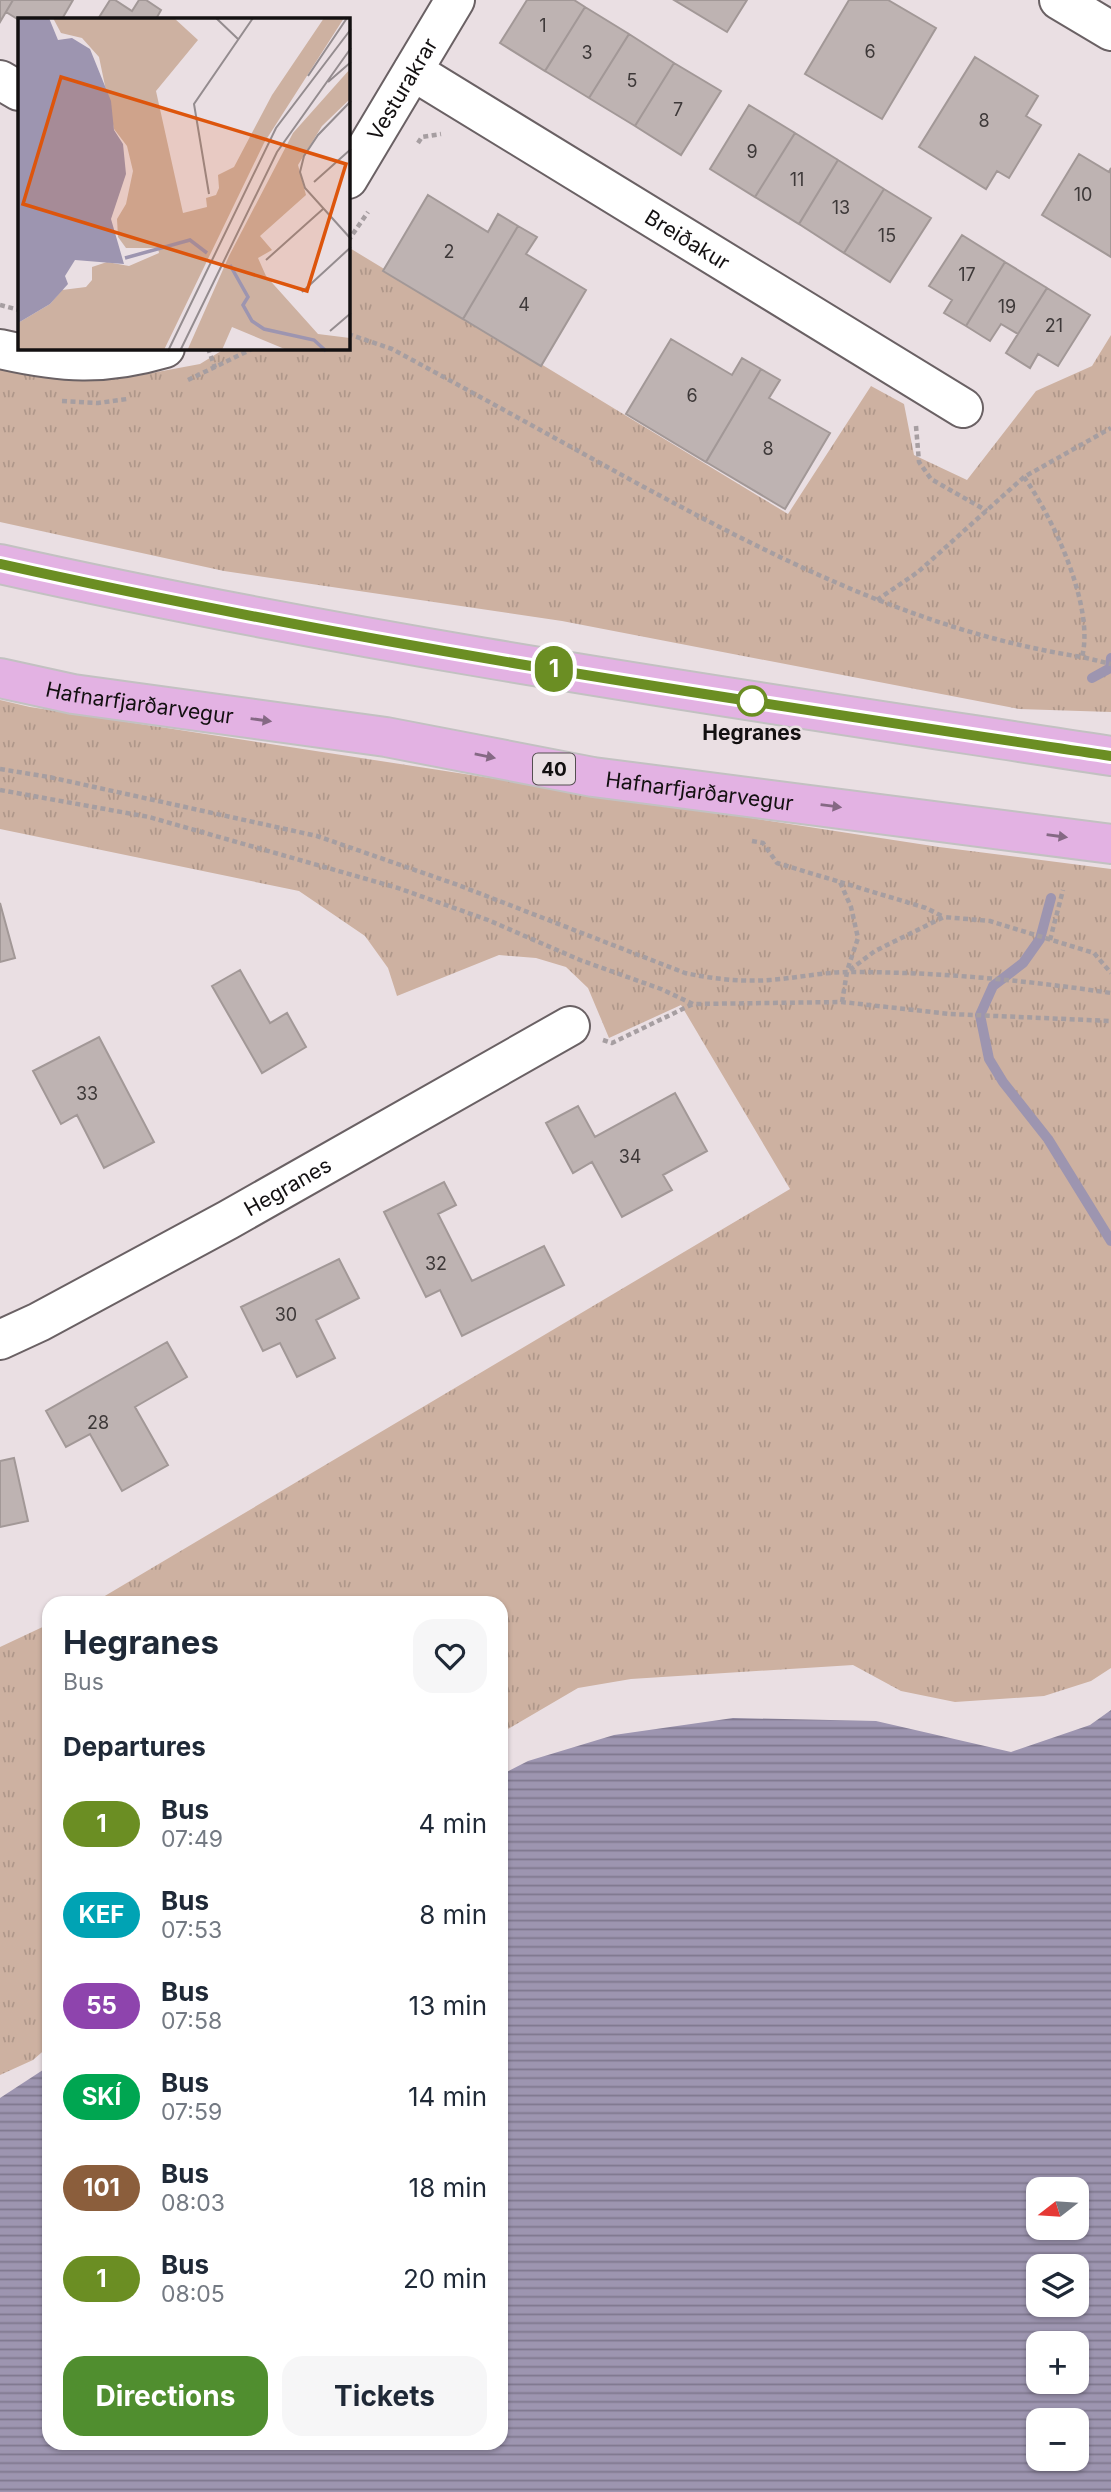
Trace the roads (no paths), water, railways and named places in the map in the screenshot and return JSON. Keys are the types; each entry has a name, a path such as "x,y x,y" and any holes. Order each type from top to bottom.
{"main road":[{"path":"0,564 260,619 466,655 1111,756"},
{"name":"Hafnarfjarðarvegur","path":"0,678 73,694 386,737 593,777 1111,844"}],"street":[{"name":"Vesturakrar","path":"360,193 413,71 455,0"},
{"path":"1059,0 1111,31"},
{"name":"Breiðakur","path":"413,71 963,408"},
{"path":"0,80 18,90"},
{"path":"0,349 69,362 104,361 152,352"},
{"name":"Hegranes","path":"0,1340 39,1322 228,1220 570,1026"}],"waterway":[{"path":"1092,678 1110,668 1111,658"},
{"path":"1051,898 1040,939 1023,963 993,986 980,1015 989,1059 1003,1082 1048,1139 1111,1241"}],"place":[{"name":"Hegranes","path":"752,701"}]}
